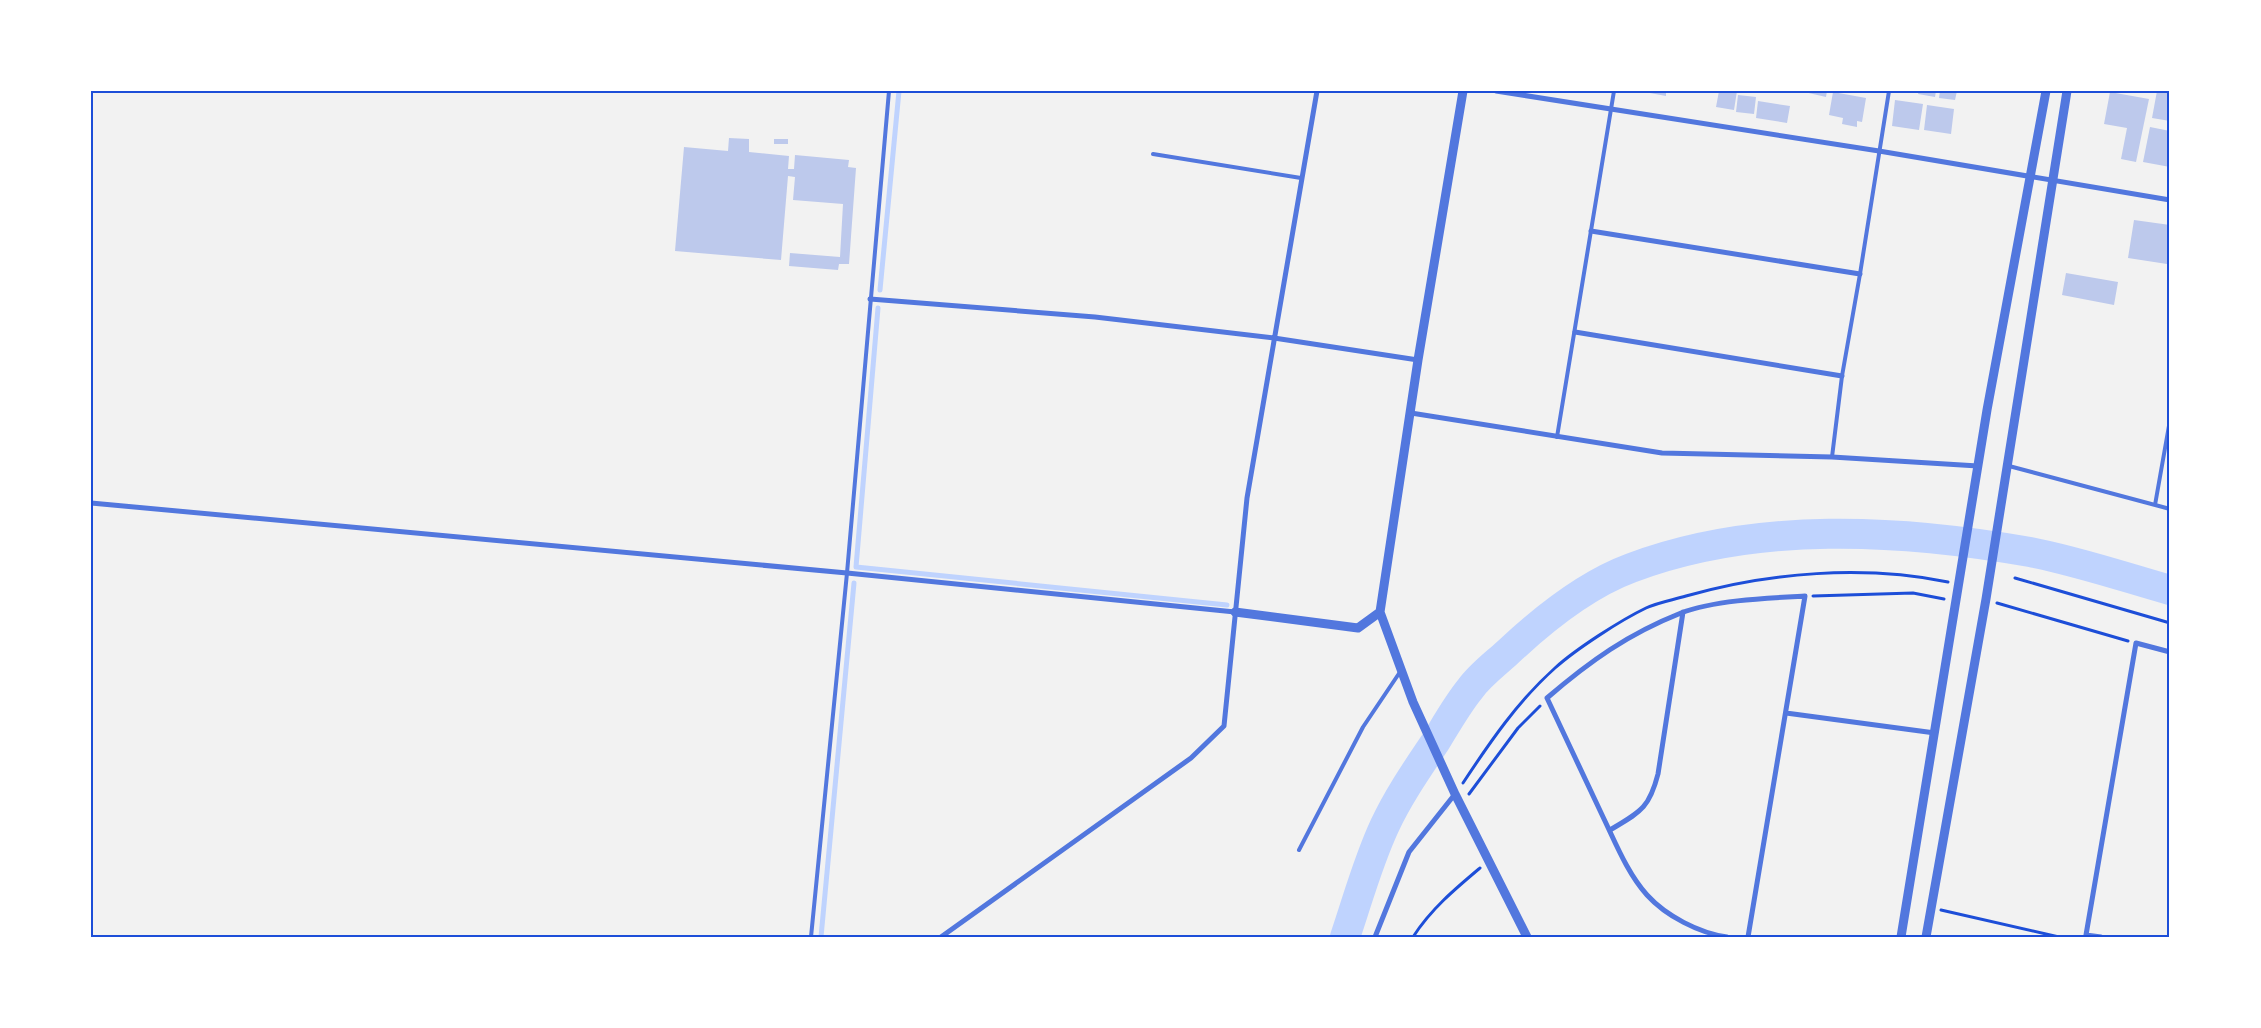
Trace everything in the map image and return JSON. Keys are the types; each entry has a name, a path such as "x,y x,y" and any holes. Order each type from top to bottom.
{"street":[{"path":"940,937 1191,758 1224,726 1247,498 1317,91"},
{"path":"1463,91 1418,360 1380,612 1413,702 1455,794 1527,937"},
{"path":"1496,91 1879,151 2170,200"},
{"path":"1901,937 1978,466 2046,91"},
{"path":"1926,937 1986,600 2000,502 2068,91"},
{"path":"1591,231 1860,274"},
{"path":"870,299 1095,317 1274,338 1418,360"},
{"path":"1575,332 1842,376"},
{"path":"1411,414 1662,453 1832,457 1978,466"},
{"path":"91,502 847,573 1235,612 1358,628 1380,612"},
{"path":"1727,937 1698,928 1678,919 1661,908 1647,895 1633,875 1610,830 1548,698 1602,653 1626,639 1683,612 1746,600 1805,596 1748,937"},
{"path":"1610,830 1636,815 1648,803 1654,789 1658,774 1683,612"},
{"path":"2101,937 2086,936 2136,643 2170,652"},
{"path":"1786,713 1935,732"},
{"path":"1375,937 1409,852 1455,794"}],"lane":[{"path":"811,937 847,573 889,91"},
{"path":"1557,438 1614,91"},
{"path":"1832,457 1842,376 1860,274 1888,91"},
{"path":"1153,154 1301,178"},
{"path":"2155,505 2170,420"},
{"path":"2006,465 2170,509"},
{"path":"1299,850 1362,727 1402,670"}],"path":[{"path":"2015,578 2170,623"},
{"path":"1805,596 1913,593 1956,601"},
{"path":"1986,600 2136,643"},
{"path":"1461,804 1518,728 1548,698"},
{"path":"1413,937 1425,918 1448,895 1489,861"},
{"path":"1931,908 2059,937"}],"building":[{"path":"1639,91 1666,91 1666,96"},
{"path":"1719,91 1737,91 1734,110 1716,107"},
{"path":"1800,91 1827,91 1826,97"},
{"path":"1919,91 1936,91 1935,97 1918,94"},
{"path":"1940,91 1957,91 1955,100 1939,98"},
{"path":"2157,91 2170,92 2170,121 2152,118"},
{"path":"1833,92 1866,98 1862,122 1857,121 1857,127 1842,124 1843,118 1829,115"},
{"path":"2110,92 2149,99 2136,162 2121,159 2127,128 2104,124"},
{"path":"1738,95 1756,97 1754,114 1736,112"},
{"path":"1895,100 1923,104 1919,130 1892,126"},
{"path":"1758,101 1790,106 1787,123 1756,118"},
{"path":"1927,105 1954,109 1951,134 1924,130"},
{"path":"2150,127 2170,131 2170,167 2143,162"},
{"path":"729,138 749,139 749,152 789,156 788,169 794,169 795,155 849,160 848,167 856,168 849,264 839,264 838,270 789,266 790,253 840,257 843,204 793,200 795,177 788,176 781,260 675,251 684,147 728,151"},
{"path":"774,139 788,139 788,144 774,144"},
{"path":"2134,220 2170,225 2170,260 2168,260 2167,264 2128,258"},
{"path":"2066,273 2118,282 2114,305 2062,295"}],"waterway":[{"path":"880,290 899,91"},
{"path":"878,308 856,567 1227,605"},
{"path":"1345,937 1373,852 1390,814 1465,695 1483,674 1549,616 1565,604 1614,575 1679,553 1728,542 1778,536 1880,535 1930,538 2030,552 2170,590"},
{"path":"821,937 854,583"}]}
